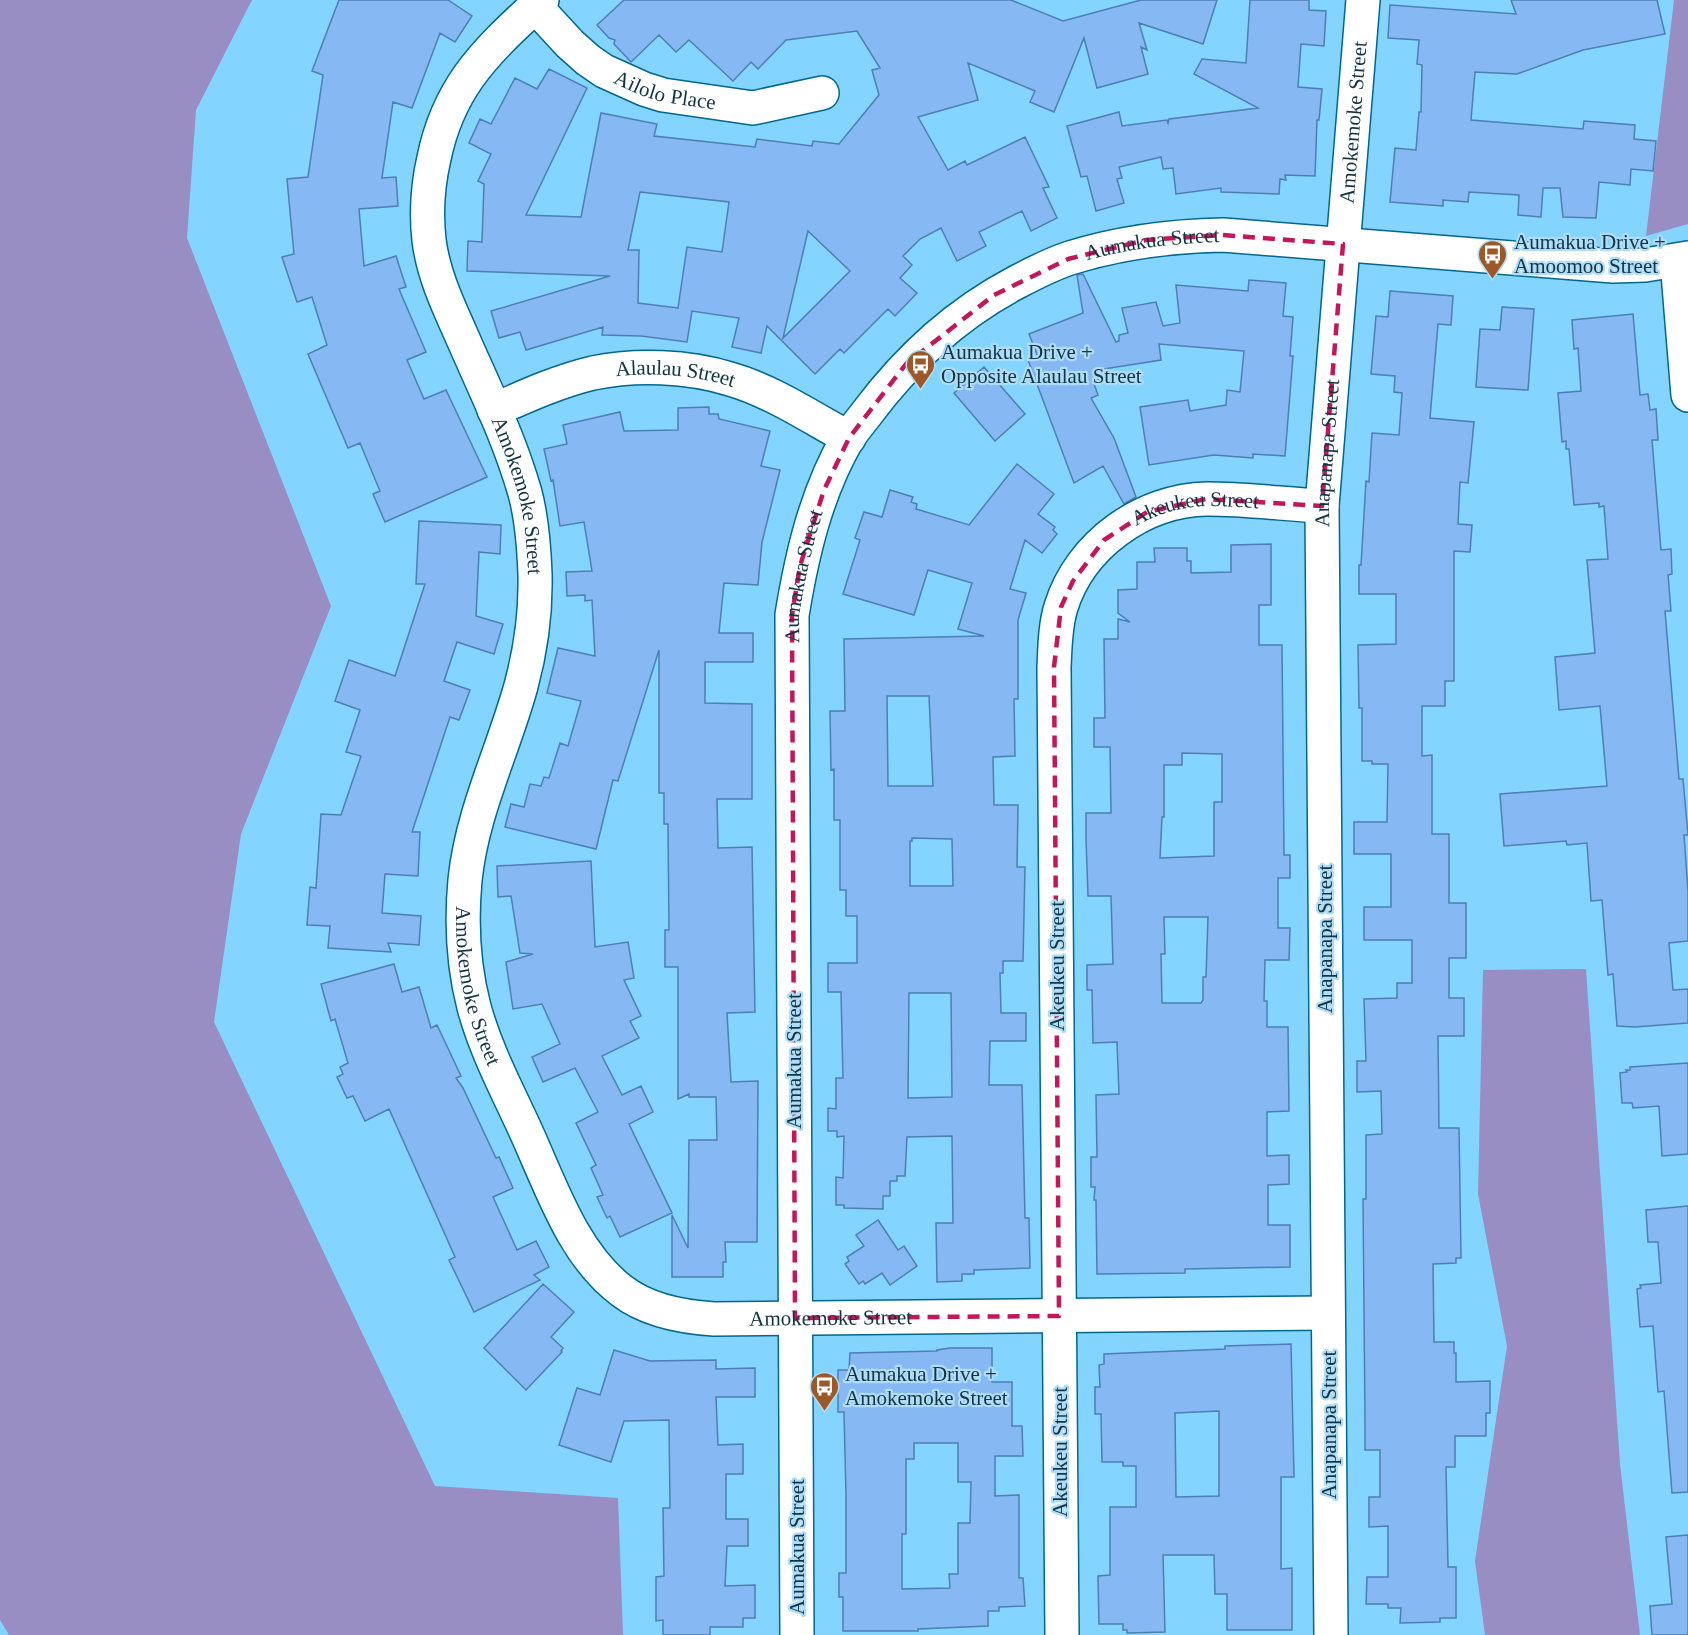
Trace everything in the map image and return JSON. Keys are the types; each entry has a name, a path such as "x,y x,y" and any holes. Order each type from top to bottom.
{"street":[{"name":"Amokemoke Street","path":"1343,244 1363,0"},
{"name":"Amokemoke Street","path":"539,3 494,46 468,78 449,111 437,143 430,176 429,240 441,289 514,460 526,496 533,535 535,598 530,646 520,686 481,801 466,874 462,913 465,957 474,1007 486,1045 568,1223 580,1244 603,1275 624,1293 677,1315 714,1319 1328,1313"},
{"name":"Ailolo Place","path":"539,3 570,44 588,60 613,76 644,89 663,95 753,108 822,93"},
{"name":"Aumakua Street","path":"797,1635 792,615 800,566 810,530 824,490 849,438 906,364 962,315 1034,273 1068,258 1112,246 1180,236 1223,235 1613,266 1683,259"},
{"name":"Anapanapa Street","path":"1331,1635 1322,506 1343,244"},
{"path":"1683,259 1688,395"},
{"name":"Alaulau Street","path":"494,410 555,384 593,373 623,369 667,369 704,373 730,379 779,400 849,438"},
{"name":"Akeukeu Street","path":"1062,1635 1054,667 1061,607 1073,581 1104,540 1123,525 1147,512 1173,504 1206,499 1322,506"}],"highlighted area":[{"path":"1223,235 1343,244 1322,506 1206,499 1147,512 1104,540 1073,581 1061,607 1054,667 1059,1316 795,1318 791,677 792,615 800,566 824,490 849,438 906,364 994,295 1068,259 1146,240"}],"shaded area":[{"path":"0,0 252,0 196,110 187,238 331,606 241,834 214,1022 435,1486 618,1498 623,1635 9,1635 0,1620"},
{"path":"1674,0 1688,0 1688,224 1646,236"},
{"path":"1586,969 1620,1464 1640,1635 1485,1635 1475,1561 1507,1346 1478,1194 1483,970"}],"building":[{"path":"339,0 448,0 472,16 455,42 440,33 412,108 393,102 382,178 396,177 398,206 359,209 364,266 396,256 406,287 399,289 426,352 407,360 424,399 446,390 487,477 385,522 373,494 380,491 360,443 348,448 308,354 327,345 312,297 297,302 282,257 294,254 287,179 308,177 323,75 312,71"},
{"path":"624,0 1011,0 1063,21 1141,0 1217,0 1203,44 1139,23 1147,50 1141,47 1148,74 1097,88 1084,38 1054,112 1030,102 1035,91 968,63 978,100 918,117 948,170 965,161 967,165 1025,137 1049,187 1043,188 1057,218 1031,231 1022,211 979,232 986,246 957,261 941,228 920,239 903,256 912,265 900,278 917,293 895,316 888,309 844,353 840,349 815,374 767,326 761,353 732,347 739,318 692,311 687,342 641,336 602,335 603,327 526,350 520,332 499,338 491,311 610,276 467,271 468,241 482,242 484,184 478,181 491,154 469,143 480,119 491,124 515,78 537,89 549,69 587,88 526,215 581,217 601,113 657,124 654,136 755,147 757,139 812,146 813,141 839,144 879,95 872,70 880,68 857,31 786,40 758,69 751,62 733,81 689,40 676,52 659,35 631,62 614,44 615,40 609,38 597,25","holes":["640,192 729,202 722,252 687,247 678,308 638,303 639,250 628,250","808,231 850,271 783,338"]},
{"path":"1250,0 1309,0 1309,10 1326,11 1324,46 1301,44 1298,87 1322,89 1319,120 1317,120 1315,176 1285,175 1286,180 1280,179 1279,194 1221,192 1221,188 1176,194 1173,168 1163,169 1161,157 1119,167 1122,178 1117,179 1124,203 1096,211 1087,176 1081,177 1067,126 1119,112 1122,126 1167,120 1168,123 1169,119 1258,108 1194,74 1202,59 1246,63"},
{"path":"1511,0 1657,0 1665,34 1583,50 1517,74 1475,72 1471,120 1583,129 1584,121 1635,125 1634,139 1656,141 1653,171 1631,169 1630,185 1599,182 1596,218 1563,217 1560,188 1543,188 1541,217 1518,215 1519,195 1469,192 1468,202 1443,200 1443,206 1390,202 1395,148 1416,150 1419,112 1421,112 1422,65 1417,64 1419,40 1388,38 1390,5 1516,14"},
{"path":"1083,274 1116,342 1119,341 1119,335 1128,333 1122,308 1156,302 1163,326 1180,323 1176,285 1248,291 1249,280 1286,283 1283,316 1293,317 1290,356 1293,356 1285,456 1253,454 1253,458 1214,455 1149,465 1140,407 1188,400 1190,411 1226,405 1227,390 1240,392 1244,351 1159,344 1161,360 1097,370 1100,379 1093,381 1098,395 1091,398 1114,438 1136,497 1124,504 1103,466 1074,483 1028,360 1038,357 1029,334 1083,313 1077,275"},
{"path":"1390,291 1453,296 1451,325 1438,324 1430,418 1474,422 1468,483 1460,482 1458,524 1472,525 1470,552 1454,551 1454,681 1445,681 1445,706 1422,706 1422,756 1432,755 1432,834 1449,834 1449,903 1466,903 1466,958 1449,958 1449,998 1464,998 1464,1036 1438,1036 1439,1128 1459,1128 1461,1258 1456,1258 1456,1263 1433,1264 1434,1342 1454,1342 1456,1382 1490,1381 1490,1413 1486,1413 1486,1436 1455,1436 1455,1467 1446,1467 1448,1567 1456,1567 1456,1618 1440,1618 1440,1622 1400,1623 1401,1608 1388,1608 1388,1604 1366,1604 1367,1577 1388,1577 1388,1526 1369,1527 1369,1497 1380,1497 1380,1450 1365,1450 1363,1199 1366,1199 1366,1135 1382,1134 1381,1091 1357,1092 1357,1061 1366,1061 1364,999 1397,998 1397,983 1412,983 1412,940 1364,940 1364,907 1391,907 1391,854 1354,854 1354,822 1387,822 1388,764 1372,764 1372,761 1362,761 1362,708 1359,708 1358,645 1396,644 1396,594 1359,594 1359,565 1361,565 1366,481 1369,482 1372,433 1399,435 1402,393 1394,392 1395,376 1371,374 1376,316 1388,317"},
{"path":"1502,307 1534,309 1528,390 1476,387 1480,329 1500,330"},
{"path":"1633,314 1640,395 1648,394 1650,410 1656,409 1658,440 1652,440 1661,550 1671,549 1672,574 1668,575 1671,611 1665,611 1679,779 1683,779 1688,835 1684,835 1688,891 1688,941 1669,943 1673,990 1688,989 1688,1023 1635,1027 1617,1026 1613,974 1608,975 1602,900 1591,901 1587,843 1567,845 1566,841 1504,846 1500,794 1607,786 1600,706 1559,710 1555,657 1595,653 1587,560 1608,559 1604,506 1599,507 1599,503 1574,505 1569,449 1566,449 1566,441 1562,442 1558,393 1581,391 1578,348 1574,349 1572,320"},
{"path":"984,367 1025,414 995,441 954,393"},
{"path":"709,407 709,414 718,414 719,419 770,431 761,466 780,470 762,542 758,585 724,583 719,633 753,633 753,662 705,662 705,703 752,704 752,799 717,799 718,848 752,847 755,1012 727,1013 731,1082 758,1081 757,1242 725,1242 726,1262 723,1262 723,1277 672,1277 672,1215 688,1248 689,1140 717,1140 716,1097 689,1097 689,1094 678,1099 678,967 665,967 665,930 669,930 668,824 664,824 664,793 659,793 659,650 618,781 613,780 596,849 505,827 511,804 524,807 530,784 541,786 544,777 549,778 560,743 568,746 581,701 547,693 558,648 595,656 592,600 585,601 585,595 567,596 566,572 592,571 584,522 560,526 553,480 551,481 544,449 567,444 563,425 620,412 624,431 678,430 678,408"},
{"path":"1017,464 1054,494 1038,514 1055,527 1053,530 1057,534 1042,553 1025,540 1010,589 1026,593 1018,620 1018,699 1014,699 1015,756 993,757 994,805 1018,805 1017,867 1025,867 1023,961 1003,961 1003,973 1000,973 1001,1013 1026,1013 1026,1041 990,1041 989,1085 1022,1085 1025,1218 1029,1218 1030,1268 974,1270 974,1274 962,1274 962,1281 937,1282 936,1223 953,1223 952,1136 907,1137 905,1176 897,1176 897,1181 890,1181 890,1196 883,1196 883,1209 844,1208 844,1205 836,1205 836,1177 843,1178 844,1136 837,1137 837,1131 828,1131 828,1108 836,1109 836,1078 843,1078 841,992 828,992 828,963 857,963 857,916 846,916 846,890 840,890 840,820 834,820 834,769 831,770 830,711 845,711 844,639 984,636 958,629 972,583 928,570 914,615 843,594 860,540 855,538 864,512 882,517 890,490 913,497 911,502 917,504 916,509 969,525","holes":["887,696 929,696 933,786 888,786","912,838 952,839 953,886 910,886 910,841","909,993 951,993 952,1097 908,1098"]},
{"path":"419,521 501,525 500,554 479,552 476,616 503,624 494,654 457,642 444,681 470,690 459,720 450,717 412,832 420,832 418,876 385,874 382,913 421,916 419,945 388,943 391,952 328,948 330,926 307,925 310,887 316,888 321,814 341,815 361,756 346,752 360,710 335,701 349,660 395,676 425,584 416,584"},
{"path":"1271,544 1271,605 1259,605 1259,645 1282,645 1284,855 1290,855 1290,878 1278,878 1278,928 1290,928 1289,960 1265,960 1264,1001 1267,1001 1267,1027 1288,1027 1289,1111 1267,1112 1267,1156 1289,1155 1289,1184 1268,1185 1268,1225 1290,1225 1290,1267 1185,1269 1185,1273 1097,1274 1096,1200 1094,1200 1095,1187 1091,1187 1091,1157 1097,1157 1096,1095 1119,1094 1117,1042 1093,1043 1092,990 1087,990 1087,965 1113,964 1111,896 1088,896 1086,838 1086,813 1111,813 1110,747 1094,747 1094,718 1105,718 1104,639 1118,639 1118,619 1130,622 1118,613 1118,590 1137,589 1137,562 1155,562 1154,548 1187,548 1187,561 1191,561 1191,573 1231,572 1231,545","holes":["1182,753 1222,754 1222,802 1214,802 1214,856 1160,858 1162,817 1164,817 1164,765 1182,765","1164,917 1208,917 1206,977 1203,977 1201,1003 1162,1003 1161,954 1165,954"]},
{"path":"591,861 595,947 628,942 634,978 624,980 641,1016 630,1021 639,1038 602,1056 622,1095 641,1086 653,1112 629,1124 672,1213 620,1237 597,1197 603,1195 591,1168 596,1165 576,1123 598,1112 575,1068 543,1082 532,1057 560,1044 542,1004 513,1009 506,962 533,954 520,953 511,896 498,897 497,866"},
{"path":"394,964 402,992 419,987 431,1028 437,1025 461,1076 456,1078 496,1158 499,1157 513,1188 493,1197 517,1250 536,1241 549,1267 534,1275 540,1280 474,1312 449,1260 455,1257 389,1109 365,1121 353,1096 347,1098 337,1077 343,1074 340,1067 348,1063 335,1019 331,1021 321,984"},
{"path":"1688,1063 1688,1154 1662,1156 1659,1106 1633,1108 1632,1103 1622,1103 1620,1073 1627,1072 1626,1070 1630,1070 1630,1067"},
{"path":"1688,1206 1688,1492 1672,1493 1664,1391 1658,1392 1653,1326 1640,1327 1637,1289 1641,1288 1640,1285 1661,1283 1658,1242 1648,1242 1646,1210"},
{"path":"878,1220 898,1250 904,1246 917,1266 890,1285 882,1273 865,1284 863,1281 859,1284 845,1264 849,1261 847,1257 864,1246 856,1235"},
{"path":"543,1284 574,1312 551,1337 563,1348 562,1352 526,1390 484,1348"},
{"path":"1291,1344 1294,1477 1281,1477 1281,1569 1292,1568 1292,1630 1227,1630 1227,1594 1215,1594 1214,1555 1163,1555 1165,1632 1127,1633 1127,1630 1123,1630 1123,1624 1099,1624 1098,1576 1110,1575 1110,1507 1136,1507 1136,1466 1123,1466 1123,1462 1102,1462 1101,1414 1095,1414 1095,1387 1100,1387 1099,1365 1104,1364 1104,1354 1225,1349 1225,1346","holes":["1219,1411 1219,1496 1176,1497 1175,1413"]},
{"path":"992,1348 992,1382 1012,1382 1012,1426 1022,1426 1023,1456 995,1456 995,1496 1019,1495 1019,1578 1023,1578 1025,1606 999,1607 999,1611 988,1611 988,1626 918,1629 918,1631 843,1631 843,1597 839,1597 839,1573 846,1573 846,1495 844,1412 838,1412 838,1370 849,1370 850,1353","holes":["914,1443 958,1443 958,1482 971,1482 970,1523 958,1523 958,1574 949,1574 950,1588 902,1589 902,1534 906,1534 906,1459 914,1459"]},
{"path":"614,1350 650,1361 716,1360 716,1369 755,1368 755,1397 716,1397 718,1445 743,1444 743,1474 726,1474 726,1519 748,1519 748,1546 727,1546 725,1586 755,1585 755,1618 743,1618 743,1627 710,1627 710,1635 663,1635 663,1620 656,1621 656,1577 664,1576 663,1508 670,1508 669,1420 624,1421 611,1462 559,1445 577,1388 600,1395"},
{"path":"1688,1535 1688,1635 1652,1635 1650,1606 1672,1604 1666,1537"}],"place":[{"name":"Aumakua Drive + Amoomoo Street","path":"1493,280"},
{"name":"Aumakua Drive + Opposite Alaulau Street","path":"920,390"},
{"name":"Aumakua Drive + Amokemoke Street","path":"824,1412"}]}
